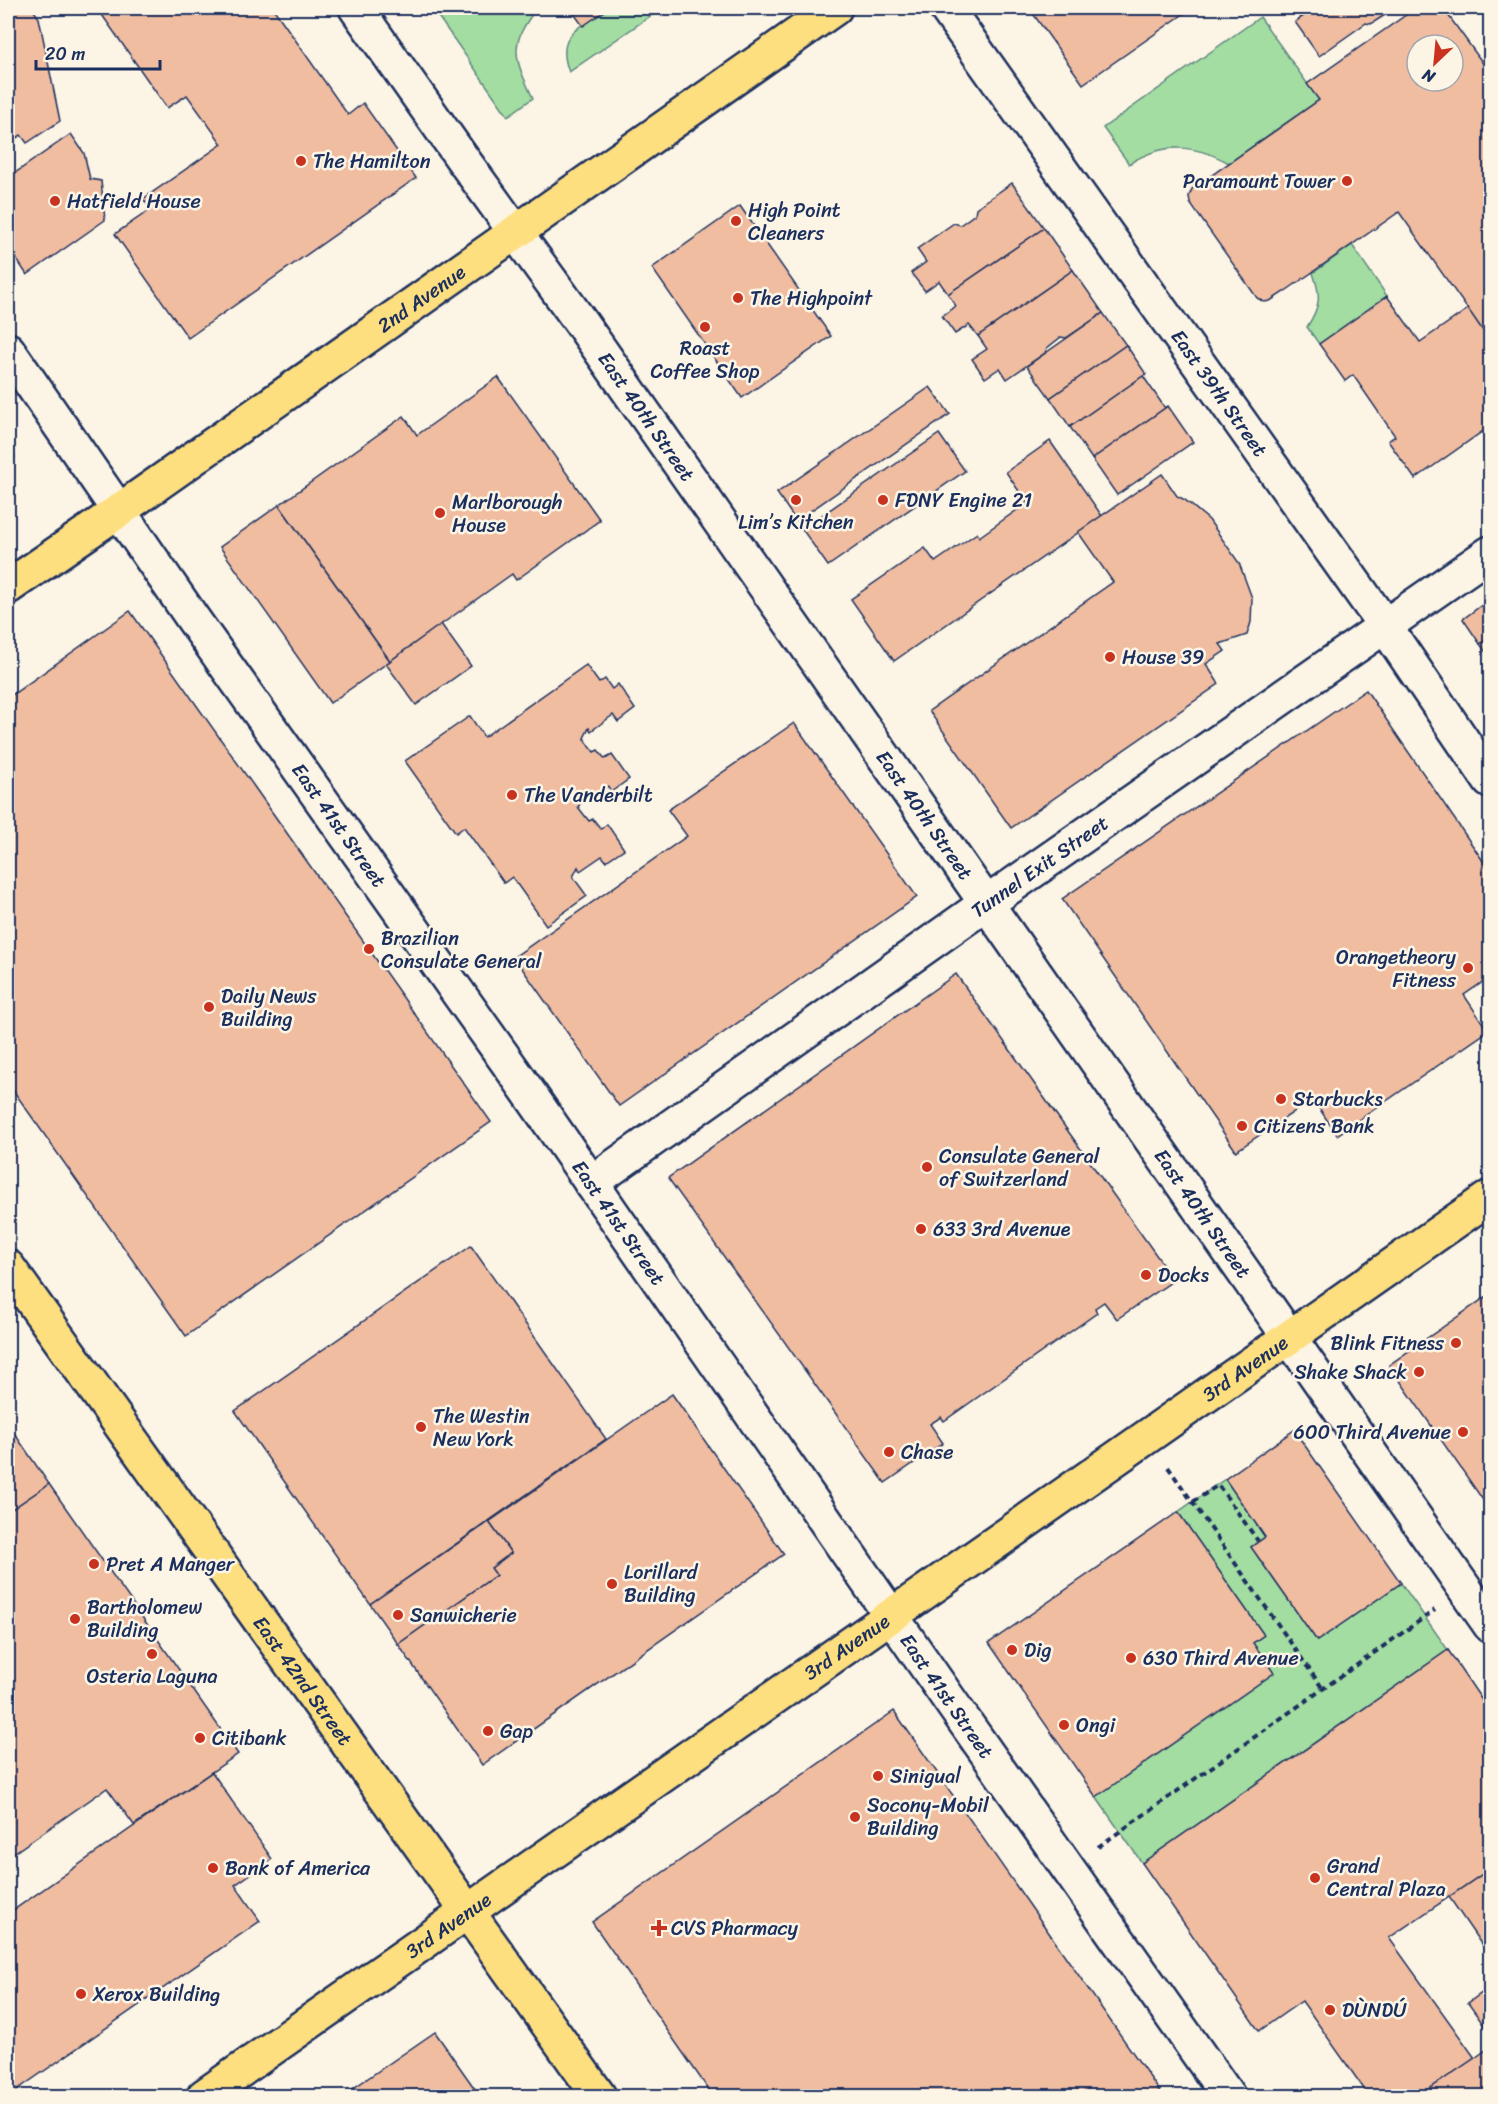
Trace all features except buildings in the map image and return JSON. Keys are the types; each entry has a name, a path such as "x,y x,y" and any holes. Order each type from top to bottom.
{"main road":[{"name":"2nd Avenue","path":"8,587 835,8"},
{"name":"3rd Avenue","path":"204,2097 1491,1197"},
{"name":"East 42nd Street","path":"8,1267 173,1502 469,1911 599,2097"}],"street":[{"name":"East 40th Street","path":"356,8 582,324 1491,1625"},
{"name":"East 39th Street","path":"946,8 1385,626 1491,781"},
{"name":"East 41st Street","path":"8,350 193,619 591,1183 1228,2097"},
{"name":"Tunnel Exit Street","path":"591,1183 987,903 1491,553"}],"path":[{"path":"1147,1436 1323,1689"},
{"path":"1192,1502 1218,1485 1258,1541"},
{"path":"1068,1869 1465,1589"}],"green space":[{"path":"432,8 537,8 521,32 517,52 518,62 533,98 508,116"},
{"path":"609,8 662,8 569,72 565,59 565,48 573,32"},
{"path":"1260,17 1319,100 1229,163 1203,152 1179,148 1154,152 1129,164 1103,128"},
{"path":"1352,245 1387,296 1319,344 1307,327 1315,313 1318,300 1313,273"},
{"path":"1225,1479 1265,1537 1251,1547 1317,1641 1401,1583 1448,1650 1142,1863 1096,1797 1253,1643 1264,1635 1178,1512"}],"place":[{"name":"The Hamilton","path":"301,161"},
{"name":"Paramount Tower","path":"1347,181"},
{"name":"Hatfield House","path":"55,201"},
{"name":"High Point Cleaners","path":"736,221"},
{"name":"The Highpoint","path":"738,298"},
{"name":"Roast Coffee Shop","path":"705,327"},
{"name":"Lim’s Kitchen","path":"796,500"},
{"name":"FDNY Engine 21","path":"883,500"},
{"name":"Marlborough House","path":"440,513"},
{"name":"House 39","path":"1110,657"},
{"name":"The Vanderbilt","path":"512,795"},
{"name":"Brazilian Consulate General","path":"369,949"},
{"name":"Orangetheory Fitness","path":"1468,968"},
{"name":"Daily News Building","path":"209,1007"},
{"name":"Starbucks","path":"1281,1099"},
{"name":"Citizens Bank","path":"1242,1126"},
{"name":"Consulate General of Switzerland","path":"927,1167"},
{"name":"633 3rd Avenue","path":"921,1229"},
{"name":"Docks","path":"1146,1275"},
{"name":"Blink Fitness","path":"1456,1343"},
{"name":"Shake Shack","path":"1419,1372"},
{"name":"The Westin New York","path":"421,1427"},
{"name":"600 Third Avenue","path":"1463,1432"},
{"name":"Chase","path":"889,1452"},
{"name":"Pret A Manger","path":"94,1564"},
{"name":"Lorillard Building","path":"612,1584"},
{"name":"Sanwicherie","path":"398,1615"},
{"name":"Bartholomew Building","path":"75,1619"},
{"name":"Dig","path":"1012,1650"},
{"name":"Osteria Laguna","path":"152,1654"},
{"name":"630 Third Avenue","path":"1131,1658"},
{"name":"Ongi","path":"1064,1725"},
{"name":"Gap","path":"488,1731"},
{"name":"Citibank","path":"200,1738"},
{"name":"Sinigual","path":"878,1776"},
{"name":"Socony-Mobil Building","path":"855,1817"},
{"name":"Bank of America","path":"213,1868"},
{"name":"Grand Central Plaza","path":"1315,1878"},
{"name":"CVS Pharmacy","path":"659,1928"},
{"name":"Xerox Building","path":"81,1994"},
{"name":"DÙNDÚ","path":"1330,2010"}]}
